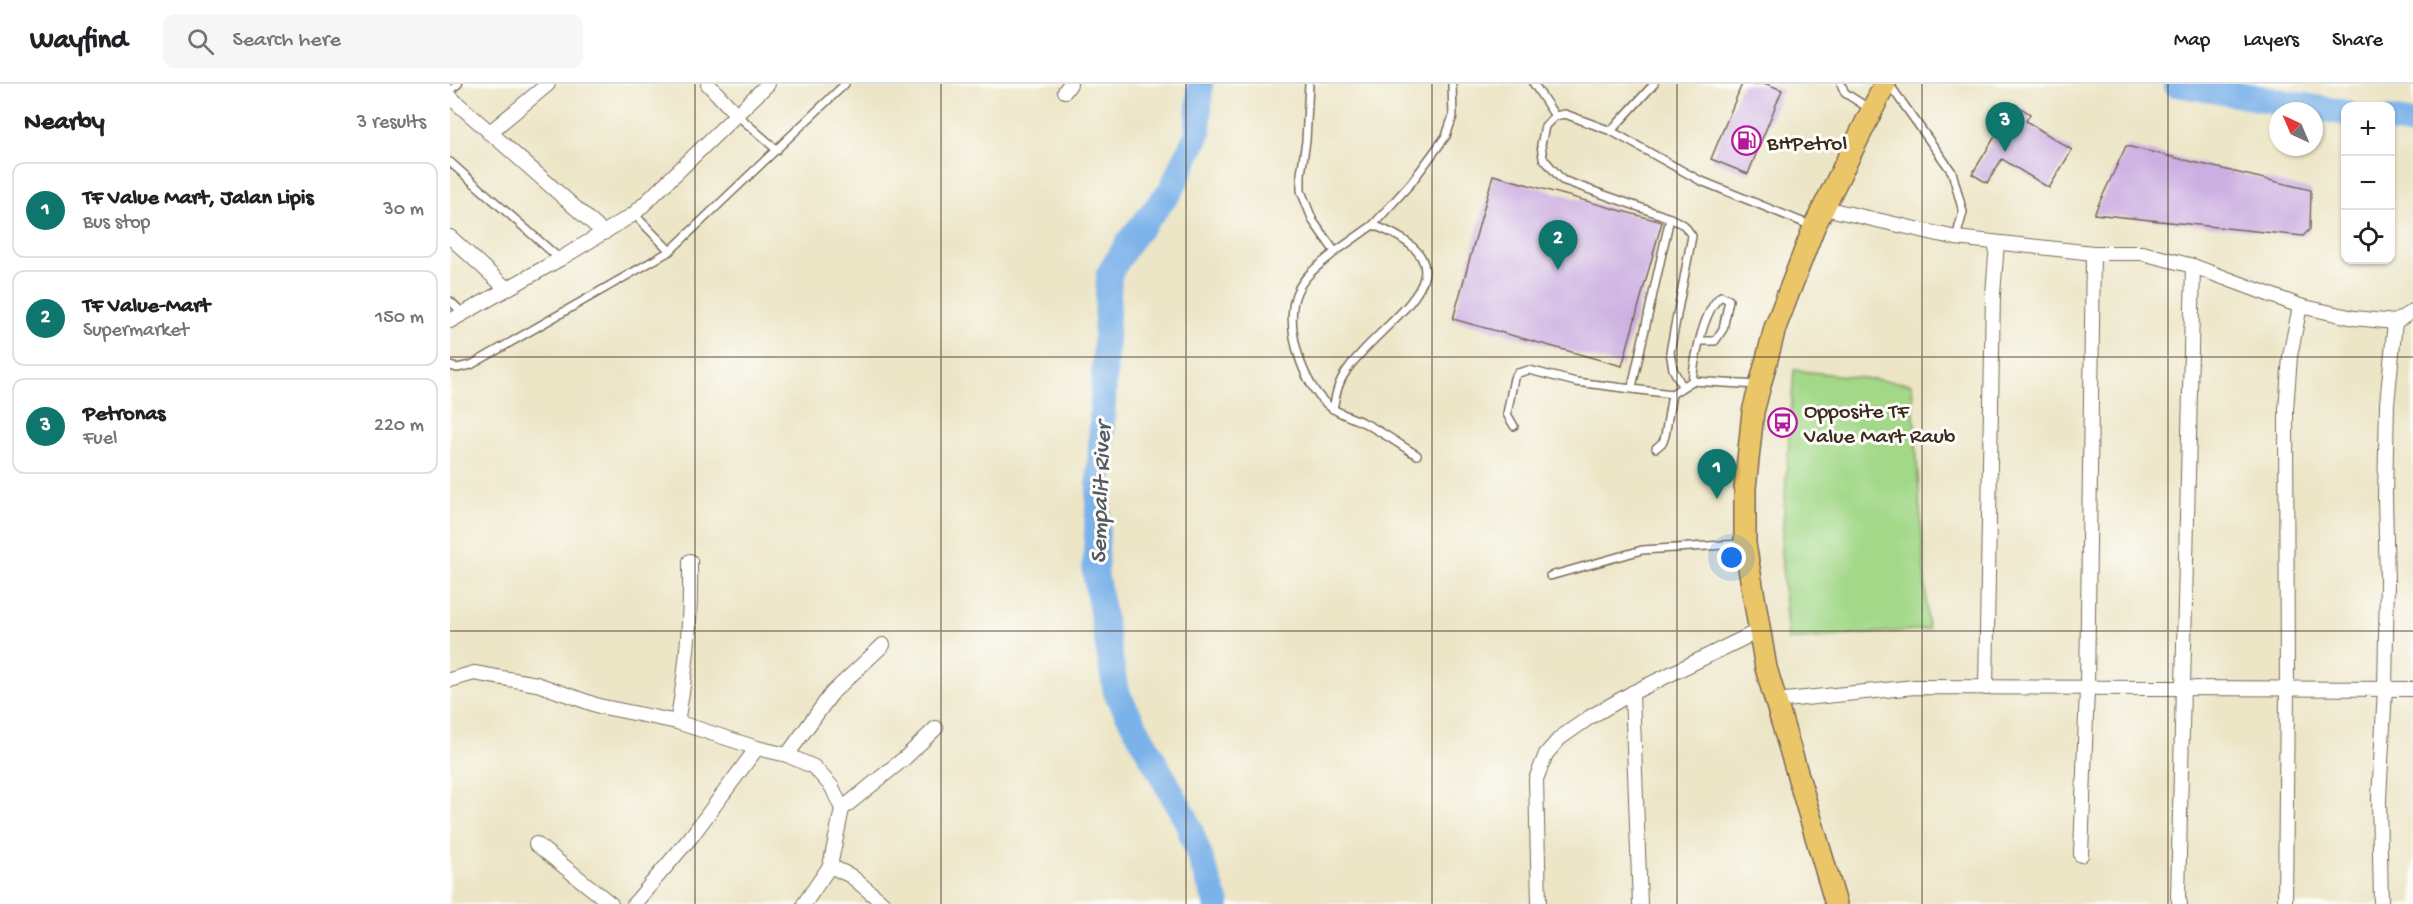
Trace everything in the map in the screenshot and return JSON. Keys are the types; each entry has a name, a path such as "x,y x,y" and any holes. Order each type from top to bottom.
{"main road":[{"path":"1836,904 1775,701 1758,631 1745,544 1745,488 1753,412 1775,328 1819,217 1887,84"}],"street":[{"path":"489,133 548,84"},
{"path":"708,84 737,115"},
{"path":"450,321 560,259 633,214 768,84"},
{"path":"450,97 604,233"},
{"path":"1819,217 1997,243 2093,253 2142,253 2193,266 2300,306 2354,318 2395,322 2413,311"},
{"path":"450,237 507,289"},
{"path":"1986,688 1997,243"},
{"path":"2081,855 2087,688 2093,253"},
{"path":"2180,904 2178,897 2193,266"},
{"path":"2285,904 2286,410 2290,356 2300,306"},
{"path":"2380,904 2379,799 2385,689 2387,582 2385,473 2387,404 2395,322"},
{"path":"676,722 681,700 690,598 690,561"},
{"path":"1539,904 1536,779 1546,754 1560,738 1590,717 1632,693 1758,631"},
{"path":"787,755 832,693 883,645"},
{"path":"450,680 474,674 537,684 599,706 676,722 757,748 787,755 818,772 832,787 842,809 830,866 804,904"},
{"path":"1775,701 1915,687 2413,689"},
{"path":"1632,693 1640,904"},
{"path":"842,809 906,757 936,728"},
{"path":"634,904 691,837 757,748"},
{"path":"536,844 611,904"},
{"path":"830,866 851,876 884,904"}],"lane":[{"path":"450,90 458,84"},
{"path":"450,366 457,368 471,365 670,250 845,84"},
{"path":"1309,84 1300,191 1313,221 1335,252"},
{"path":"1418,455 1368,425 1333,409 1316,393 1309,381 1292,329 1292,310 1297,292 1310,272 1373,225 1411,183 1446,136 1453,116 1452,84"},
{"path":"1534,84 1555,116"},
{"path":"1611,131 1654,84"},
{"path":"1841,84 1845,93 1872,110"},
{"path":"1887,84 1952,172 1963,212 1956,238"},
{"path":"1682,386 1673,369 1670,352 1692,236 1684,225 1670,218 1562,180 1543,158 1541,145 1545,126 1555,116 1565,114 1611,131 1699,180 1819,217"},
{"path":"737,115 777,150"},
{"path":"450,162 560,259"},
{"path":"633,214 670,250"},
{"path":"1632,387 1670,218"},
{"path":"1333,409 1339,384 1347,370 1360,353 1411,302 1420,290 1426,271 1422,256 1413,245 1398,235 1373,225"},
{"path":"1692,381 1699,341 1714,302 1721,296 1729,300 1723,329 1714,341 1699,341"},
{"path":"450,301 465,314"},
{"path":"1514,426 1507,414 1510,394 1514,378 1518,373 1524,371 1576,382 1632,387 1672,394"},
{"path":"1656,448 1663,442 1665,436 1672,394 1682,386 1692,381 1761,385"},
{"path":"1550,576 1642,550 1745,544"}],"green space":[{"path":"1794,370 1912,384 1928,629 1788,640 1781,552"}],"building":[{"path":"1742,84 1767,84 1782,90 1748,174 1711,159"},
{"path":"2015,104 2030,114 2026,121 2072,150 2049,188 2002,159 1987,183 1972,174"},
{"path":"2126,146 2311,190 2310,229 2303,236 2094,214"},
{"path":"1493,175 1662,222 1622,366 1453,319"}],"waterway":[{"name":"Sempalit River","path":"1200,84 1198,133 1171,190 1130,240 1109,274 1095,572 1116,692 1186,819 1217,904"},
{"name":"Sempalit River","path":"2176,84 2341,112"},
{"name":"Sempalit River","path":"2395,121 2413,124"}],"place":[{"name":"BHPetrol","path":"1746,141"},
{"name":"Petronas","path":"2005,152"},
{"name":"TF Value-Mart","path":"1558,270"},
{"name":"Opposite TF Value Mart Raub","path":"1783,422"},
{"name":"TF Value Mart, Jalan Lipis","path":"1717,499"}]}
